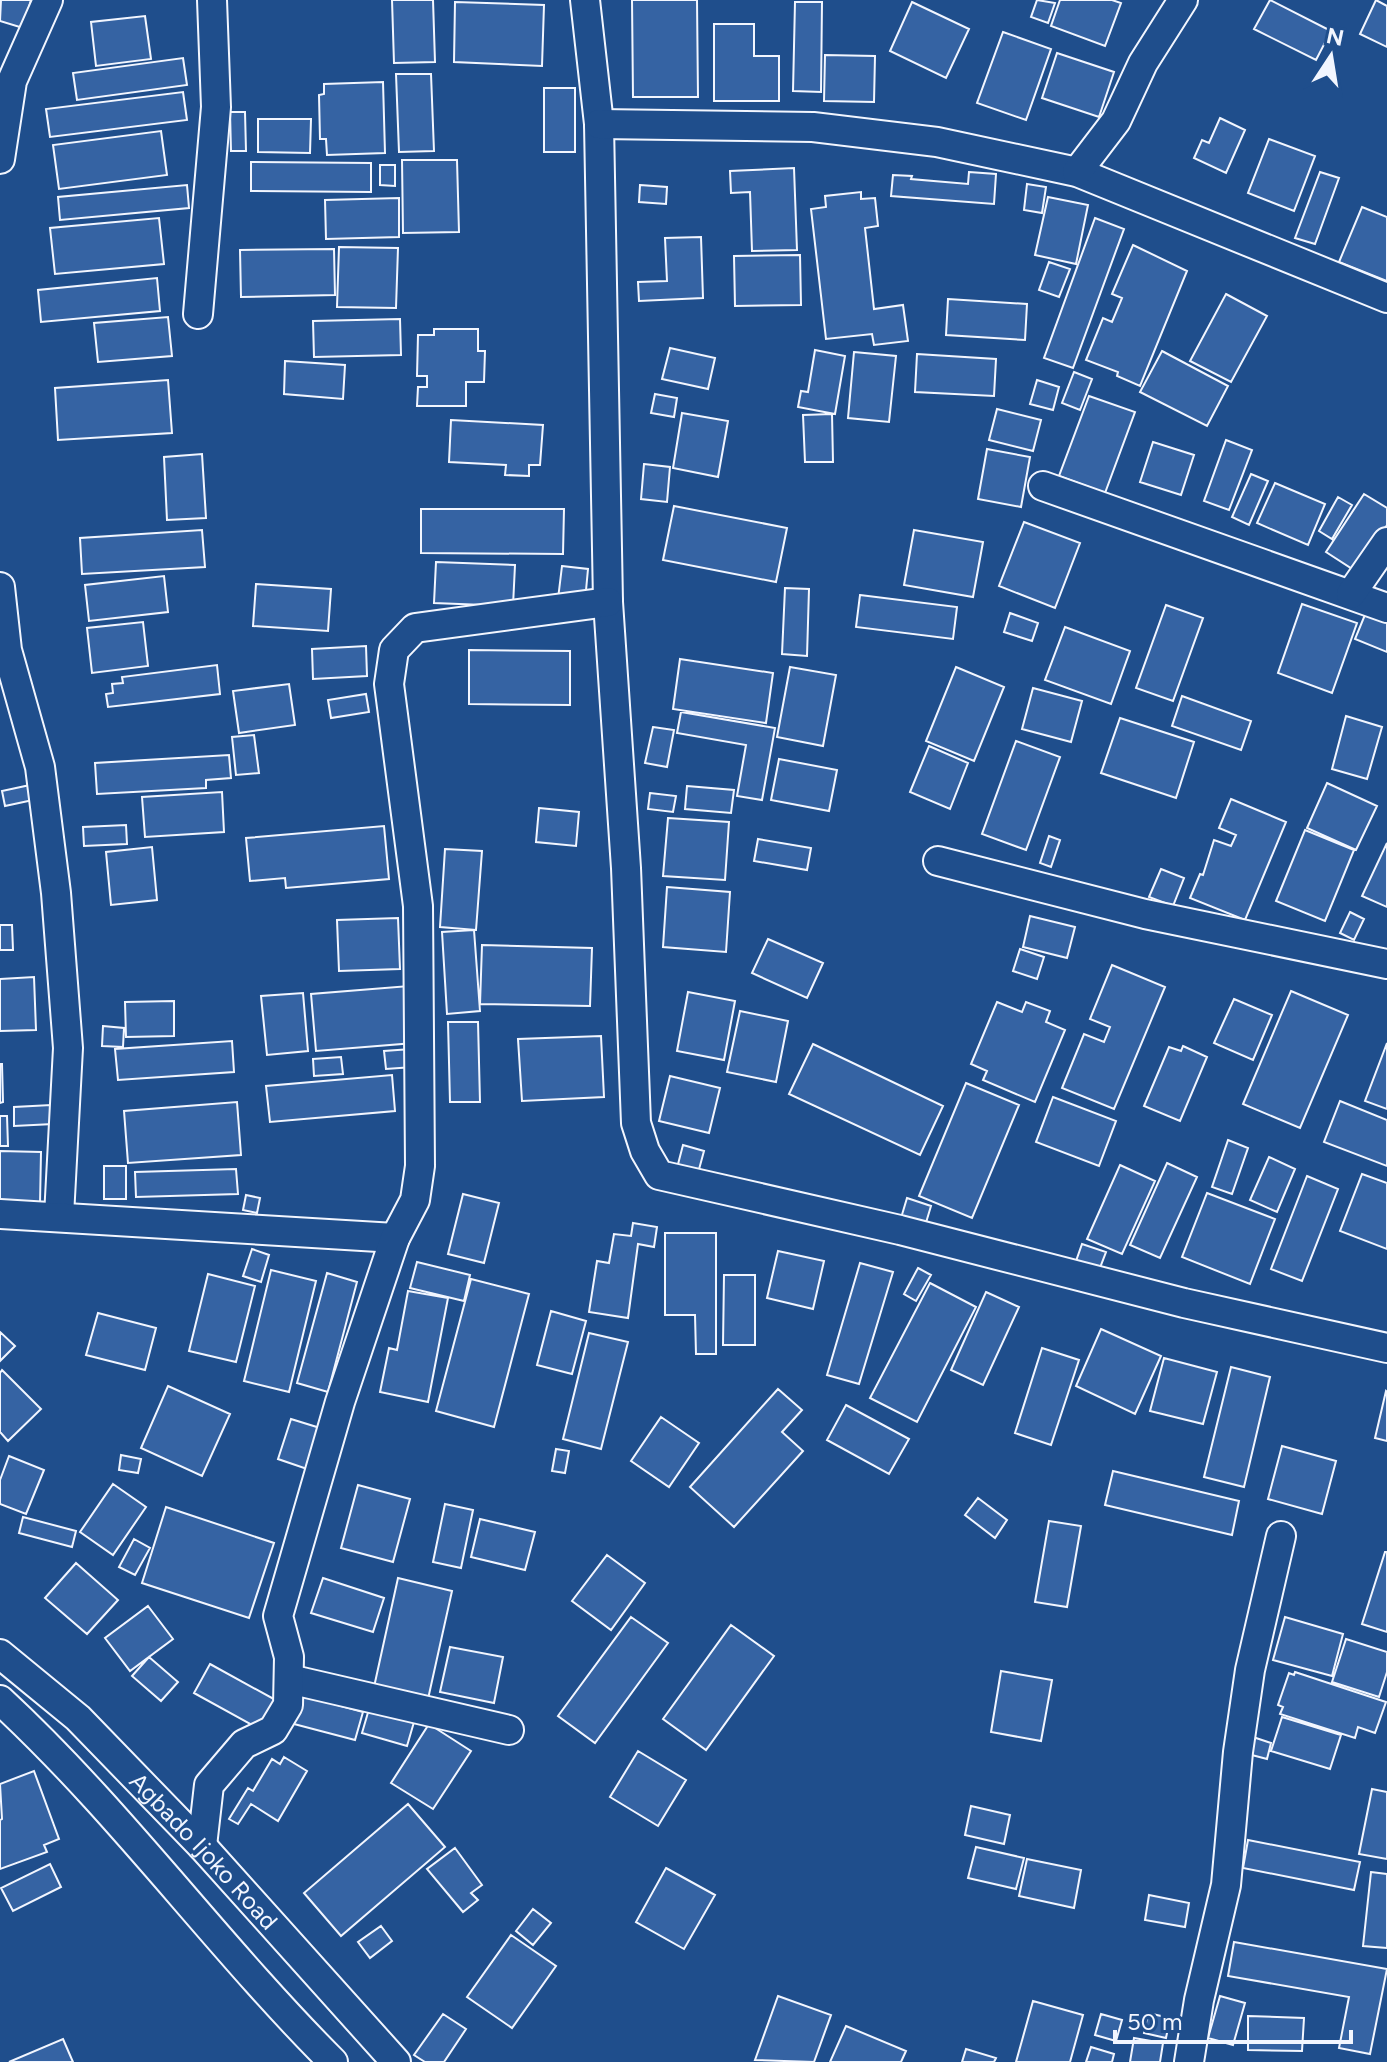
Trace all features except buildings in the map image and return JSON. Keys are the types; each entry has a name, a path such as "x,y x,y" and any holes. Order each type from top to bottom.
{"street":[{"path":"0,159 12,81 48,0"},
{"path":"198,314 216,107 212,0"},
{"path":"585,0 599,124 608,602 626,868 636,1123 645,1151 659,1175 900,1230 1184,1303 1387,1348"},
{"path":"1077,172 1116,121 1143,63 1183,0"},
{"path":"599,124 813,127 937,142 1077,172 1387,298"},
{"path":"1043,486 1387,608"},
{"path":"1351,594 1387,542"},
{"path":"0,587 7,650 40,767 56,893 68,1048 59,1216"},
{"path":"202,1846 209,1785 244,1744 273,1730 288,1705 289,1657 278,1616 340,1402 395,1238 415,1200 420,1151 418,906 389,684 394,650 415,628 608,602"},
{"path":"938,861 1145,914 1387,964"},
{"path":"0,1214 395,1238"},
{"path":"1189,2062 1199,2000 1226,1885 1238,1752 1250,1670 1281,1536"},
{"name":"Agbado Ijoko Road","path":"0,1654 78,1718 202,1846 396,2062"},
{"path":"289,1679 509,1730"},
{"path":"0,1700 46,1743 117,1820 333,2062"}]}
